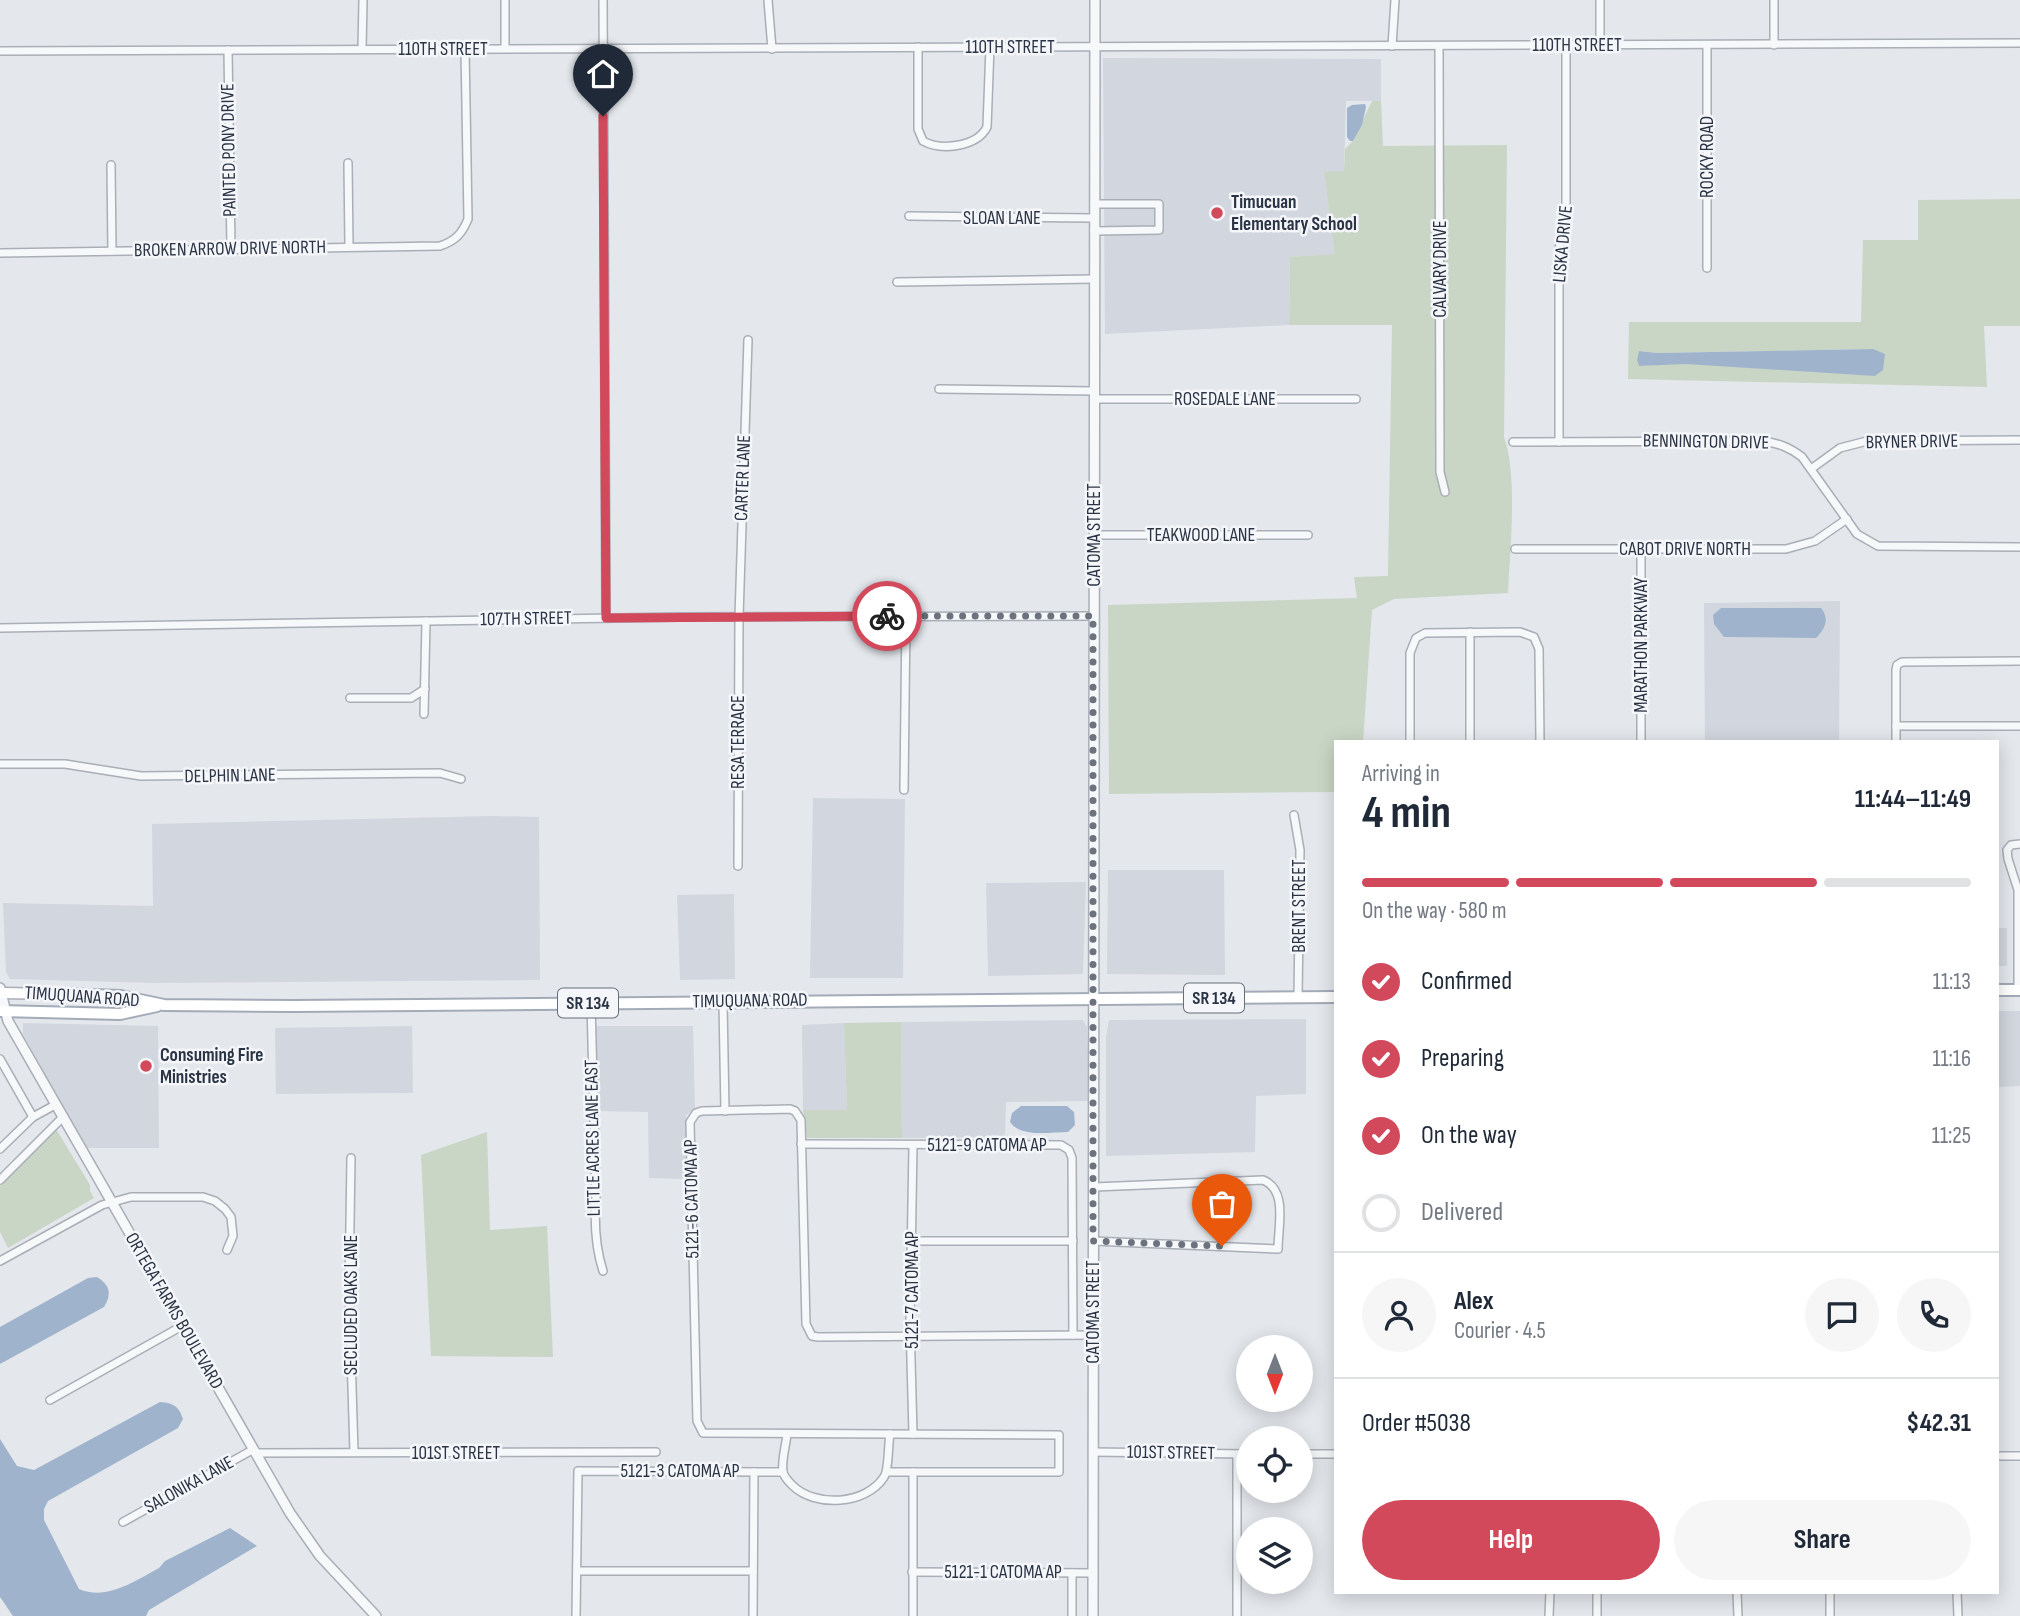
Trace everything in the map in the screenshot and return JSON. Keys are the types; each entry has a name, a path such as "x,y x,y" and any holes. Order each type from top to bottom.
{"main road":[{"path":"1999,990 2019,990"},
{"name":"TIMUQUANA ROAD","path":"0,991 121,996 164,1004 308,1006 1334,997"},
{"name":"TIMUQUANA ROAD","path":"3,1011 120,1014 164,1004"}],"street":[{"path":"362,49 363,0"},
{"path":"505,0 505,48"},
{"path":"603,0 606,618"},
{"path":"768,0 772,49"},
{"name":"CATOMA STREET","path":"1093,1616 1095,0"},
{"path":"1392,46 1395,0"},
{"path":"1600,0 1600,45"},
{"path":"1774,0 1774,45"},
{"name":"110TH STREET","path":"0,51 2020,43"},
{"name":"ROCKY ROAD","path":"1707,45 1707,268"},
{"name":"CALVARY DRIVE","path":"1439,46 1440,472 1445,492"},
{"name":"LISKA DRIVE","path":"1559,442 1559,258 1566,210 1566,46"},
{"path":"918,47 918,129 923,141 938,146 976,140 983,135 987,127 990,47"},
{"name":"BROKEN ARROW DRIVE NORTH","path":"0,253 440,246 458,237 464,228 468,211 465,49"},
{"name":"PAINTED PONY DRIVE","path":"228,50 231,250"},
{"path":"348,163 349,247"},
{"path":"111,165 112,251"},
{"path":"1094,204 1159,204 1159,230 1094,230"},
{"name":"SLOAN LANE","path":"909,216 1094,218"},
{"path":"897,282 1094,279"},
{"name":"CARTER LANE","path":"739,617 748,340"},
{"name":"ROSEDALE LANE","path":"939,389 1094,395 1356,399"},
{"name":"BRYNER DRIVE","path":"1811,469 1840,448 1867,441 2020,440"},
{"name":"BENNINGTON DRIVE","path":"1513,442 1778,443 1802,457 1857,534 1878,546 2020,547"},
{"name":"CABOT DRIVE NORTH","path":"1515,549 1786,549 1815,541 1847,519"},
{"name":"TEAKWOOD LANE","path":"1094,535 1308,534"},
{"name":"MARATHON PARKWAY","path":"1641,548 1641,740"},
{"path":"904,790 906,616"},
{"name":"107TH STREET","path":"0,628 606,618 1093,616"},
{"name":"RESA TERRACE","path":"738,866 739,617"},
{"path":"424,714 426,621"},
{"path":"1410,740 1412,646 1416,638 1425,633 1470,632 1520,632 1534,637 1539,649 1540,740"},
{"path":"1470,632 1470,740"},
{"path":"1896,740 1897,665 1902,662 2020,661"},
{"path":"350,698 411,698 425,690"},
{"path":"1896,726 2020,726"},
{"name":"DELPHIN LANE","path":"0,764 65,764 141,776 440,773 461,779"},
{"name":"BRENT STREET","path":"1294,815 1300,850 1298,998"},
{"path":"2019,990 2019,886 2007,850 2011,845 2020,844"},
{"name":"ORTEGA FARMS BOULEVARD","path":"0,991 3,1011 8,1021 290,1513 312,1545 376,1616"},
{"path":"723,1002 725,1111"},
{"name":"LITTLE ACRES LANE EAST","path":"591,1003 596,1196 594,1222 596,1250 603,1271"},
{"path":"0,1059 33,1117"},
{"path":"0,1149 33,1117 55,1105"},
{"name":"5121-6 CATOMA AP","path":"913,1472 1059,1472 1059,1435 703,1433 697,1421 690,1122 696,1113 790,1109 795,1111 801,1120 806,1324 808,1331 818,1337 1093,1335"},
{"path":"0,1180 62,1118"},
{"name":"5121-9 CATOMA AP","path":"801,1144 1061,1145 1069,1150 1072,1158 1073,1335"},
{"name":"5121-7 CATOMA AP","path":"913,1145 913,1434"},
{"name":"SECLUDED OAKS LANE","path":"351,1158 349,1289 354,1452"},
{"path":"1093,1241 1278,1249 1279,1196 1272,1184 1262,1180 1094,1186"},
{"path":"0,1261 111,1201 131,1197 203,1197 215,1201 231,1217 233,1236 226,1250"},
{"path":"912,1241 1073,1241"},
{"path":"50,1400 183,1326"},
{"path":"787,1434 783,1472 797,1490 810,1496 834,1500 855,1497 876,1486 887,1472 890,1434"},
{"name":"101ST STREET","path":"255,1451 656,1452"},
{"name":"SALONIKA LANE","path":"123,1522 255,1451"},
{"name":"101ST STREET","path":"1093,1452 1236,1454"},
{"path":"1313,1454 1334,1454"},
{"path":"1999,1456 2020,1456"},
{"name":"5121-3 CATOMA AP","path":"577,1572 578,1471 783,1472"},
{"path":"753,1616 754,1472"},
{"path":"887,1472 913,1472 913,1616"},
{"path":"1237,1503 1237,1616"},
{"path":"576,1616 577,1572 753,1571"},
{"name":"5121-1 CATOMA AP","path":"912,1572 1093,1573"},
{"path":"1072,1573 1072,1616"},
{"path":"1549,1616 1550,1594"},
{"path":"1597,1594 1597,1616"},
{"path":"1737,1594 1738,1616"},
{"path":"1830,1594 1830,1616"},
{"path":"1958,1594 1958,1616"}],"shaded area":[{"name":"Timucuan Elementary School","path":"1103,58 1381,59 1381,101 1346,101 1344,171 1324,173 1336,254 1290,257 1289,325 1105,334"},
{"path":"1840,601 1839,740 1705,740 1704,603"},
{"path":"813,798 905,799 903,978 810,978"},
{"path":"539,817 540,980 155,983 10,979 6,972 3,903 153,906 152,824"},
{"path":"1108,870 1224,870 1225,975 1107,974"},
{"path":"1086,882 1083,974 988,976 986,883"},
{"path":"734,894 735,979 680,980 677,895"},
{"path":"1999,928 2007,928 2007,966 1999,966"},
{"path":"1999,1011 2020,1011 2020,1086 1999,1087"},
{"path":"1306,1019 1306,1094 1256,1096 1255,1152 1106,1156 1106,1037 1109,1020"},
{"path":"1083,1020 1087,1027 1090,1101 1006,1102 1005,1137 902,1138 901,1022"},
{"path":"23,1023 158,1026 159,1148 86,1148 23,1034"},
{"path":"844,1023 847,1110 803,1110 802,1025"},
{"path":"412,1026 413,1093 276,1094 275,1028"},
{"path":"595,1026 693,1026 695,1108 686,1115 687,1179 649,1178 648,1112 596,1111"}],"green space":[{"path":"1372,101 1381,101 1383,146 1507,145 1504,437 1512,492 1508,593 1394,599 1372,610 1363,740 1334,740 1334,792 1109,794 1108,605 1357,598 1354,577 1388,576 1392,325 1289,325 1290,257 1335,254 1324,172 1344,171 1345,149 1353,141"},
{"path":"2020,199 2020,326 1984,326 1987,387 1628,379 1629,322 1861,322 1863,240 1918,240 1918,200","holes":["1873,349 1639,366 1639,351 1657,353"]},
{"path":"901,1022 902,1138 807,1138 803,1110 847,1110 844,1023"},
{"path":"56,1129 90,1185 94,1198 8,1248 0,1232 0,1186"},
{"path":"487,1132 490,1230 547,1226 553,1357 431,1356 421,1155"}],"water":[{"path":"1365,104 1362,125 1353,141 1350,141 1347,137 1347,108"},
{"path":"1873,349 1885,354 1883,370 1875,376 1686,364 1639,366 1637,360 1639,351 1657,353"},
{"path":"1721,608 1821,608 1825,624 1816,638 1724,637 1714,624 1713,615"},
{"path":"1021,1106 1067,1106 1074,1112 1075,1125 1068,1132 1037,1133 1021,1130 1010,1122 1012,1113"},
{"path":"97,1277 105,1283 108,1290 104,1307 0,1364 0,1327 88,1278"},
{"path":"160,1402 172,1404 180,1411 183,1419 178,1428 48,1501 44,1509 44,1520 79,1589 100,1593 130,1584 159,1568 165,1561 230,1528 257,1546 149,1610 146,1616 13,1616 0,1597 0,1439 17,1466 34,1470"}],"way so far":[{"path":"887,616 1093,616 1093,1241 1222,1246"}],"place":[{"name":"Timucuan Elementary School","path":"1217,213"},
{"name":"Consuming Fire Ministries","path":"146,1066"}],"route":[{"path":"603,116 606,618 887,616"}]}
